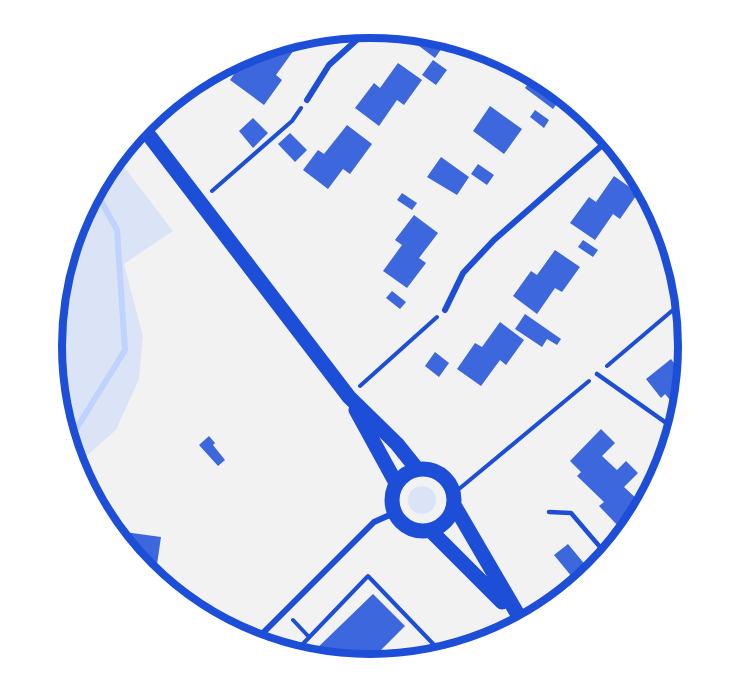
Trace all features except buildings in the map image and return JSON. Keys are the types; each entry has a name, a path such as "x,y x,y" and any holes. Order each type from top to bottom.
{"main road":[{"path":"147,133 349,397 397,444 417,469"},
{"path":"349,397 396,483"},
{"path":"454,499 449,517 441,525 430,530 409,528 394,513 392,502 396,483 405,474 417,469 429,469 440,474 449,482 454,499 518,615"},
{"path":"430,530 517,616"}],"street":[{"path":"307,100 329,65 359,38"},
{"path":"445,310 463,273 494,240 603,144"},
{"path":"262,634 374,522 394,513"}],"lane":[{"path":"597,374 667,424"},
{"path":"549,512 571,513 601,549"}],"path":[{"path":"200,204 292,121 307,100"},
{"path":"454,499 675,308"},
{"path":"349,397 445,310"},
{"path":"301,646 368,576 436,647"},
{"path":"284,612 309,637"}],"shaded area":[{"path":"121,163 173,231 124,264 143,336 139,379 116,430 83,459 67,406 62,366 62,325 67,285 78,246 93,209"},
{"path":"422,486 432,490 436,500 432,510 422,514 412,510 408,500 412,490"}],"waterway":[{"path":"74,432 125,350 117,230 99,198"}]}
